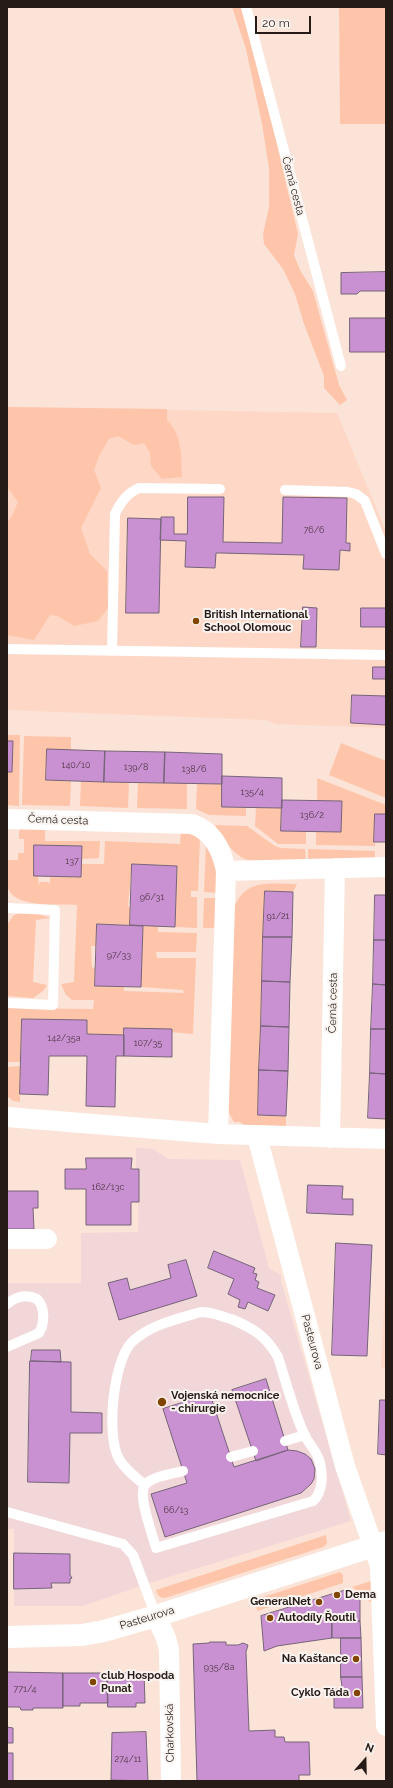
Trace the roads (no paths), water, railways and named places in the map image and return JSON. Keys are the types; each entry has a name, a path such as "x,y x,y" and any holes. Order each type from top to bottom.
{"main road":[{"name":"Pasteurova","path":"7,1636 87,1634 156,1616 380,1544"}],"street":[{"name":"Černá cesta","path":"7,819 192,824 201,827 212,836 224,857 226,871 218,1134"},
{"path":"226,871 386,867"},
{"name":"Černá cesta","path":"330,1138 335,868"},
{"path":"7,1117 218,1134 386,1140"},
{"name":"Pasteurova","path":"257,1136 343,1459 380,1544"},
{"path":"7,1239 46,1239"},
{"path":"380,1544 386,1726"},
{"name":"Charkovská","path":"156,1616 166,1638 169,1650 171,1781"}],"lane":[{"name":"Černá cesta","path":"246,7 341,366"},
{"path":"112,651 115,514 121,503 128,493 138,488 220,489"},
{"path":"285,490 348,492 356,494 365,501 386,554"},
{"path":"7,649 386,655"},
{"path":"7,908 55,910 53,1005 7,1003"},
{"path":"7,1304 25,1296 37,1298 43,1308 43,1321 39,1332 7,1347"},
{"path":"145,1485 134,1476 119,1459 113,1440 116,1384 123,1357 131,1344 149,1330 201,1312 216,1314 258,1331 268,1342 278,1357 305,1436 318,1458 321,1472 321,1486 316,1498 313,1501 156,1548 143,1499 143,1490 145,1485 156,1479 183,1471"},
{"path":"285,1441 305,1436"},
{"path":"231,1457 253,1451"},
{"path":"7,1512 123,1544 133,1555 156,1616"}],"place":[{"name":"British International School Olomouc","path":"196,621"},
{"name":"Vojenská nemocnice - chirurgie","path":"162,1402"},
{"name":"Dema","path":"337,1595"},
{"name":"GeneralNet","path":"319,1602"},
{"name":"Autodíly Řoutil","path":"270,1618"},
{"name":"Na Kaštance","path":"356,1659"},
{"name":"club Hospoda Punat","path":"93,1682"},
{"name":"Cyklo Táda","path":"357,1693"}]}
